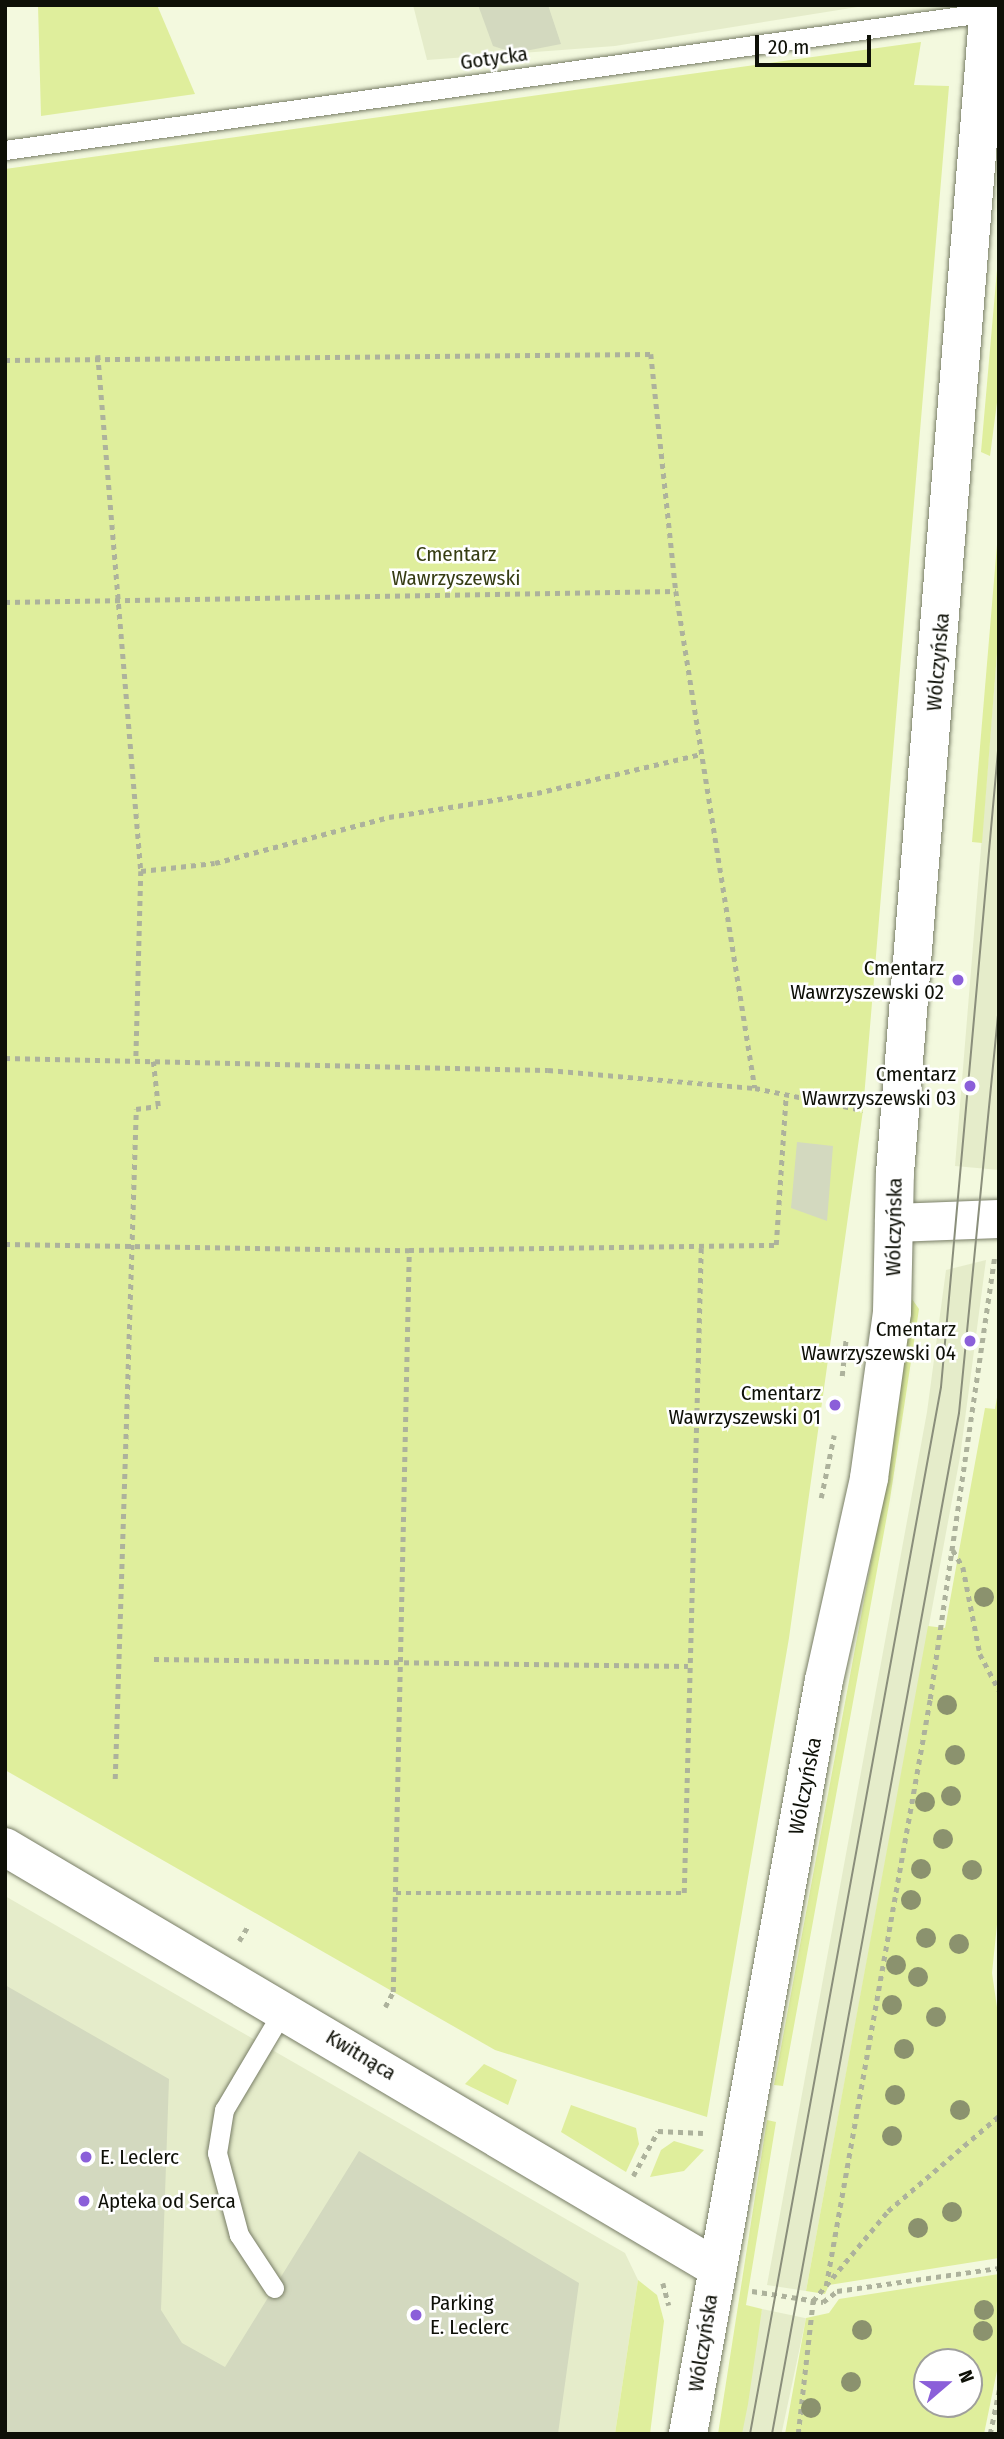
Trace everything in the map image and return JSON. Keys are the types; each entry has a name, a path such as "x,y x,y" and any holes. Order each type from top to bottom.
{"main road":[{"name":"Wólczyńska","path":"688,2434 715,2267 824,1680 869,1479 892,1312 894,1223 989,8"},
{"path":"894,1223 997,1235"},
{"name":"Kwitnąca","path":"5,1847 284,2009 715,2267"}],"lane":[{"name":"Gotycka","path":"5,150 989,8"},
{"path":"274,2288 239,2235 217,2153 223,2110 284,2009"}],"path":[{"path":"5,360 98,355 651,354 676,591 755,1088"},
{"path":"98,355 141,871 136,1061"},
{"path":"5,602 676,591"},
{"path":"141,871 215,863 389,817 537,793 701,754"},
{"path":"5,1058 548,1070 755,1088 863,1110"},
{"path":"115,1779 129,1246 136,1108 158,1106 153,1062"},
{"path":"5,1244 409,1250 776,1245 786,1094"},
{"path":"826,2286 952,1549 997,1235"},
{"path":"396,1893 684,1893 701,1246"},
{"path":"385,2007 393,1992 409,1250"},
{"path":"952,1549 963,1567 980,1654 999,1690"},
{"path":"154,1659 402,1657 688,1666"},
{"path":"798,2434 813,2301 888,2211 999,2116"},
{"path":"754,2279 752,2293 823,2302 837,2291 999,2268"},
{"path":"658,2269 671,2314"},
{"path":"990,2434 999,2390"}],"shaded area":[{"path":"413,5 870,5 615,46 427,60"},
{"path":"999,628 999,1170 955,1166"},
{"path":"986,1260 960,1457 806,2291 767,2285 927,1412 946,1270"},
{"path":"5,1896 625,2253 638,2280 615,2434 5,2434"},
{"path":"762,2309 806,2318 781,2434 736,2433"}],"green space":[{"path":"38,5 157,5 195,94 41,116"},
{"name":"Cmentarz Wawrzyszewski","path":"921,42 914,85 949,86 863,1110 789,1638 707,2117 495,2050 5,1770 5,169"},
{"path":"999,247 999,387 990,456 981,452"},
{"path":"999,521 999,628 982,843 972,842"},
{"path":"912,1299 919,1309 890,1499 783,2086 774,2085 883,1498"},
{"path":"999,1386 999,1905 992,1973 999,2021 999,2258 829,2285 825,2294 806,2291 928,1626 945,1628 985,1408 995,1409"},
{"path":"484,2064 517,2080 508,2105 465,2084"},
{"path":"571,2105 636,2128 639,2144 626,2172 561,2132"},
{"path":"767,2120 776,2122 746,2305 762,2309 748,2404 742,2434 718,2434"},
{"path":"674,2141 704,2150 684,2171 650,2177 661,2150"},
{"path":"999,2274 999,2361 984,2434 785,2434 806,2318 829,2313 839,2299"},
{"path":"638,2280 657,2295 664,2321 650,2434 615,2434"}],"building":[{"path":"478,5 548,5 561,44 515,53 493,46"},
{"path":"797,1142 833,1146 827,1221 791,1208"},
{"path":"5,1985 169,2079 161,2310 182,2343 225,2367 359,2151 579,2283 558,2434 5,2434"}],"tram line":[{"path":"750,2434 941,1387 999,740"},
{"path":"772,2434 959,1413 999,1002"}],"place":[{"name":"Cmentarz Wawrzyszewski 02","path":"958,980"},
{"name":"Cmentarz Wawrzyszewski 03","path":"970,1086"},
{"name":"Cmentarz Wawrzyszewski 04","path":"970,1341"},
{"name":"Cmentarz Wawrzyszewski 01","path":"835,1405"},
{"name":"E. Leclerc","path":"86,2157"},
{"name":"Apteka od Serca","path":"84,2201"},
{"name":"Parking E. Leclerc","path":"416,2315"}]}
